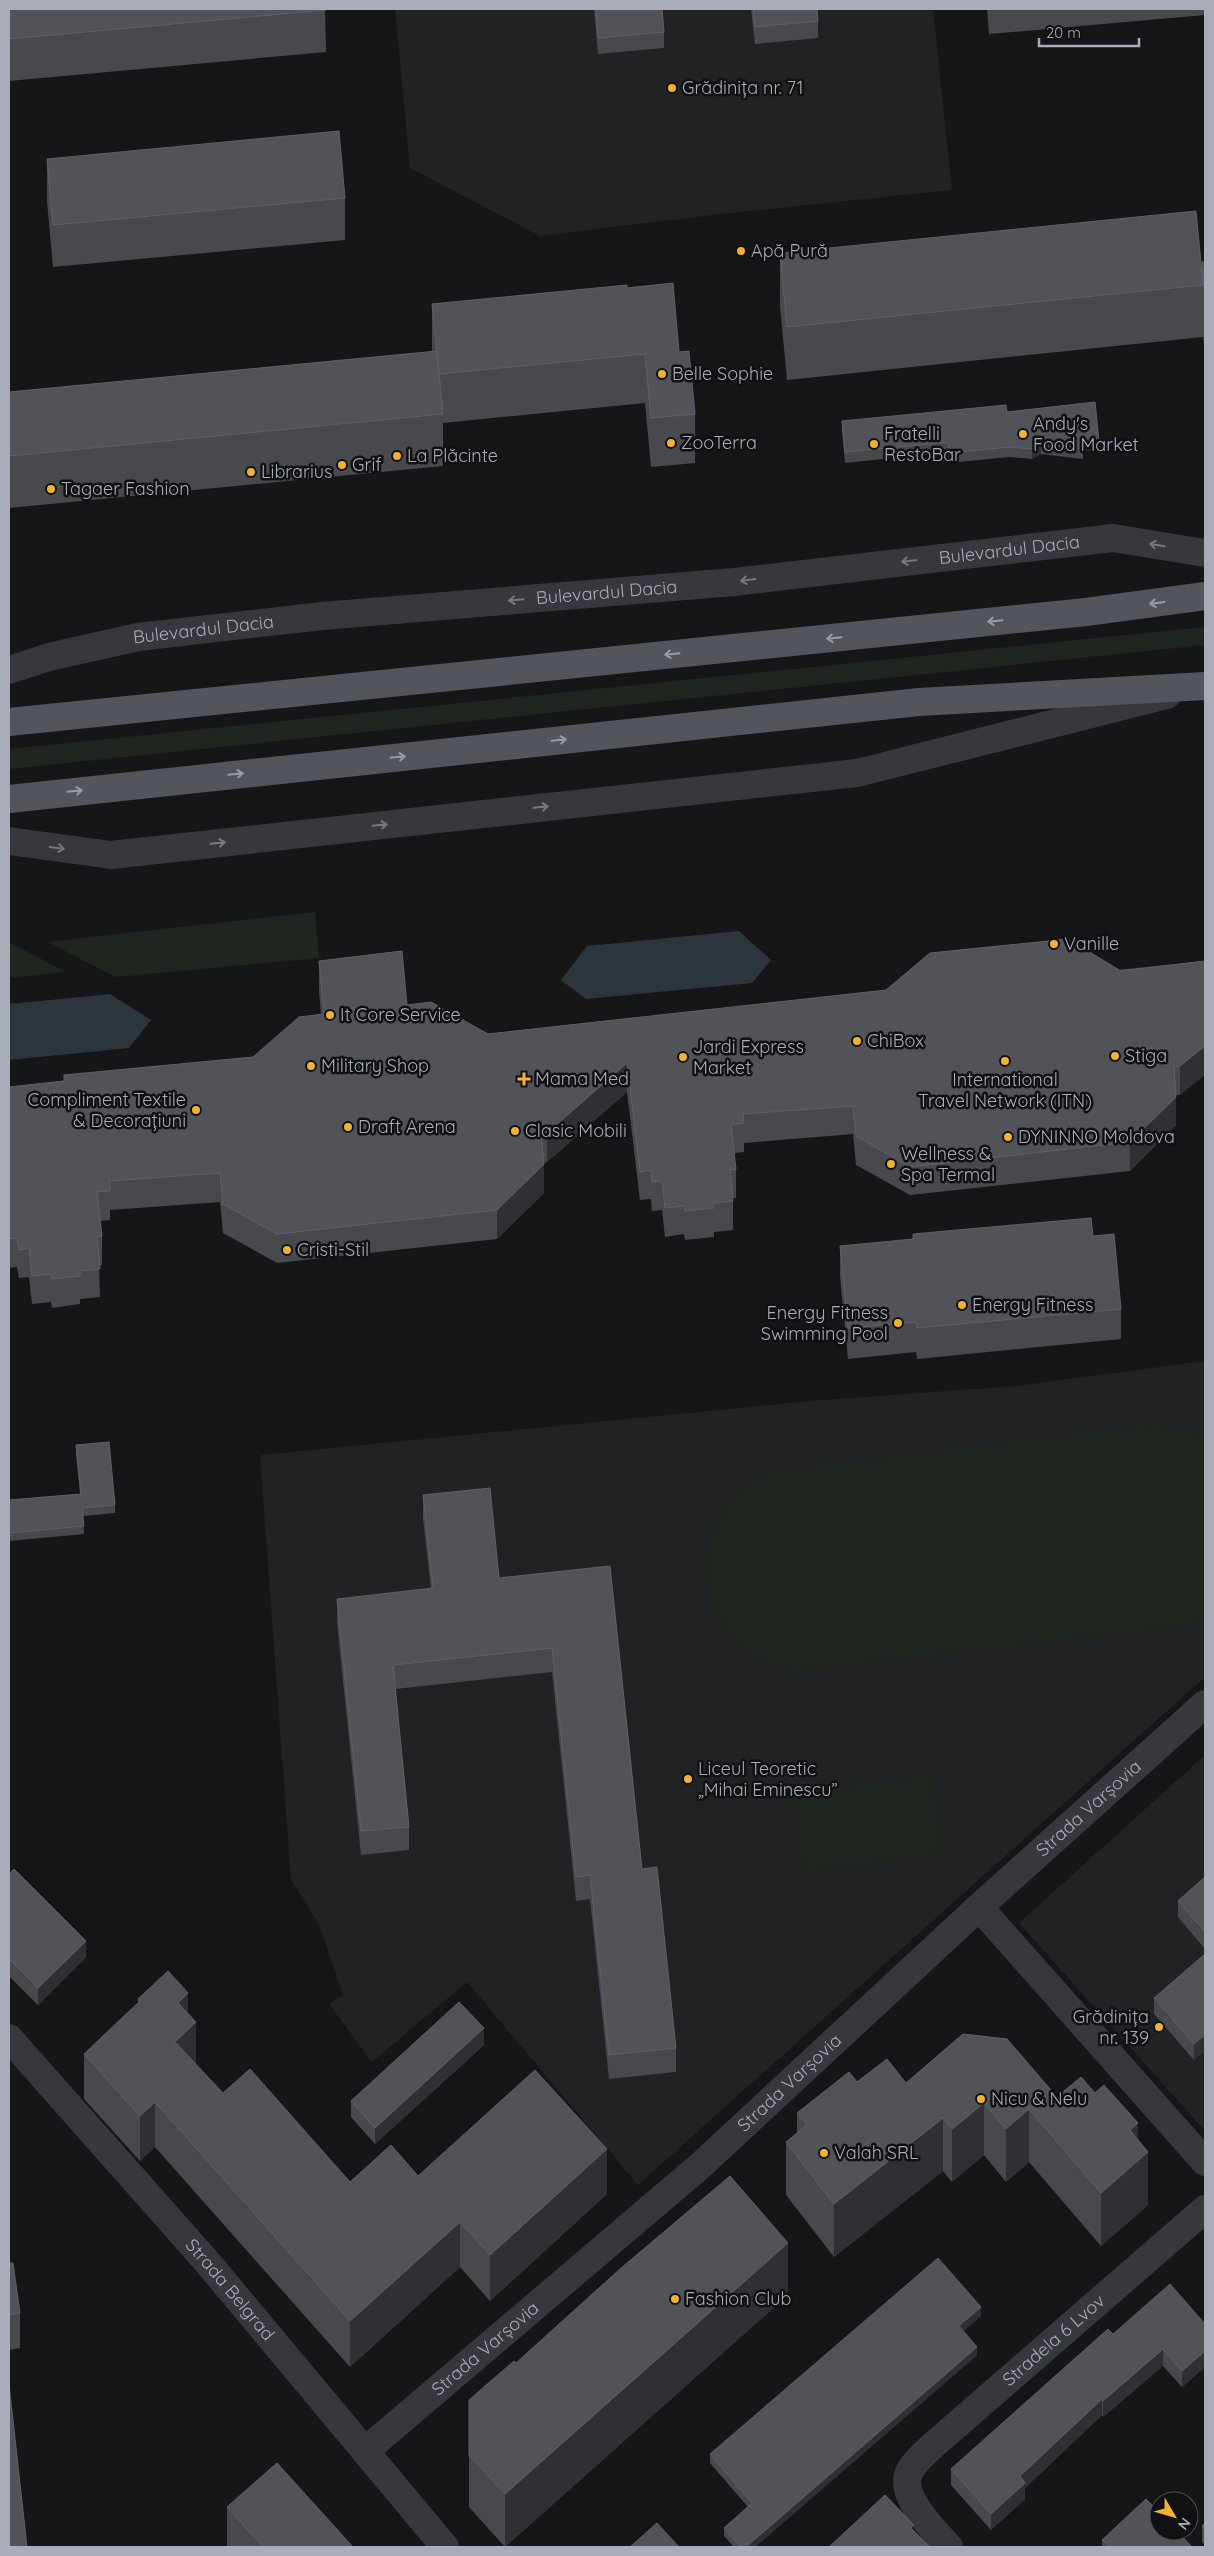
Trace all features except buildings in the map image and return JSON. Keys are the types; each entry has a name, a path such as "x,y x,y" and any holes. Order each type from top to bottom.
{"main road":[{"path":"9,722 1086,612 1205,596"},
{"path":"9,798 919,702 1201,687"}],"street":[{"name":"Bulevardul Dacia","path":"9,670 49,657 138,637 322,616 734,582 1113,538 1205,553"},
{"path":"9,841 112,855 857,772 1201,687"},
{"name":"Strada Varșovia","path":"365,2451 700,2166 979,1906 1205,1704"},
{"path":"979,1906 1205,2162"},
{"name":"Strada Belgrad","path":"9,2038 208,2263 446,2547"},
{"name":"Stradela 6 Lvov","path":"949,2547 914,2504 908,2476 930,2448 1205,2209"}],"shaded area":[{"name":"Grădinița nr. 71","path":"395,9 933,9 952,190 721,214 540,236 410,168"},
{"path":"1205,627 1205,645 9,769 9,749"},
{"path":"315,912 319,958 116,977 47,942"},
{"path":"739,931 771,960 752,983 586,999 561,980 587,946"},
{"path":"9,943 11,943 66,972 9,978"},
{"path":"110,994 151,1020 129,1048 9,1060 9,1004"},
{"name":"Liceul Teoretic „Mihai Eminescu”","path":"1205,1361 1205,1677 638,2185 467,1982 372,2062 329,2004 343,1995 319,1924 291,1880 260,1455 810,1401 1016,1386"},
{"path":"1144,1425 1176,1428 1205,1440 1205,1615 1187,1624 1166,1629 793,1671 758,1657 731,1635 714,1608 706,1578 707,1548 719,1518 740,1492 772,1471"},
{"name":"Grădinița nr. 139","path":"1205,1755 1205,2131 1019,1923"},
{"path":"931,1774 943,1852 803,1874 791,1795"}],"place":[{"name":"Grădinița nr. 71","path":"672,88"},
{"name":"Apă Pură","path":"741,251"},
{"name":"Belle Sophie","path":"662,374"},
{"name":"Andy's Food Market","path":"1023,434"},
{"name":"ZooTerra","path":"671,443"},
{"name":"Fratelli RestoBar","path":"874,444"},
{"name":"La Plăcinte","path":"397,456"},
{"name":"Grif","path":"342,465"},
{"name":"Librarius","path":"251,472"},
{"name":"Tagaer Fashion","path":"51,489"},
{"name":"Vanille","path":"1054,944"},
{"name":"It Core Service","path":"330,1015"},
{"name":"ChiBox","path":"857,1041"},
{"name":"Stiga","path":"1115,1056"},
{"name":"Jardi Express Market","path":"683,1057"},
{"name":"International Travel Network (ITN)","path":"1005,1061"},
{"name":"Military Shop","path":"311,1066"},
{"name":"Mama Med","path":"524,1079"},
{"name":"Compliment Textile & Decorațiuni","path":"196,1110"},
{"name":"Draft Arena","path":"348,1127"},
{"name":"Clasic Mobili","path":"515,1131"},
{"name":"DYNINNO Moldova","path":"1008,1137"},
{"name":"Wellness & Spa Termal","path":"891,1164"},
{"name":"Cristi-Stil","path":"287,1250"},
{"name":"Energy Fitness","path":"962,1305"},
{"name":"Energy Fitness Swimming Pool","path":"898,1323"},
{"name":"Liceul Teoretic „Mihai Eminescu”","path":"688,1779"},
{"name":"Grădinița nr. 139","path":"1159,2027"},
{"name":"Nicu & Nelu","path":"981,2099"},
{"name":"Valah SRL","path":"824,2153"},
{"name":"Fashion Club","path":"675,2299"}]}
